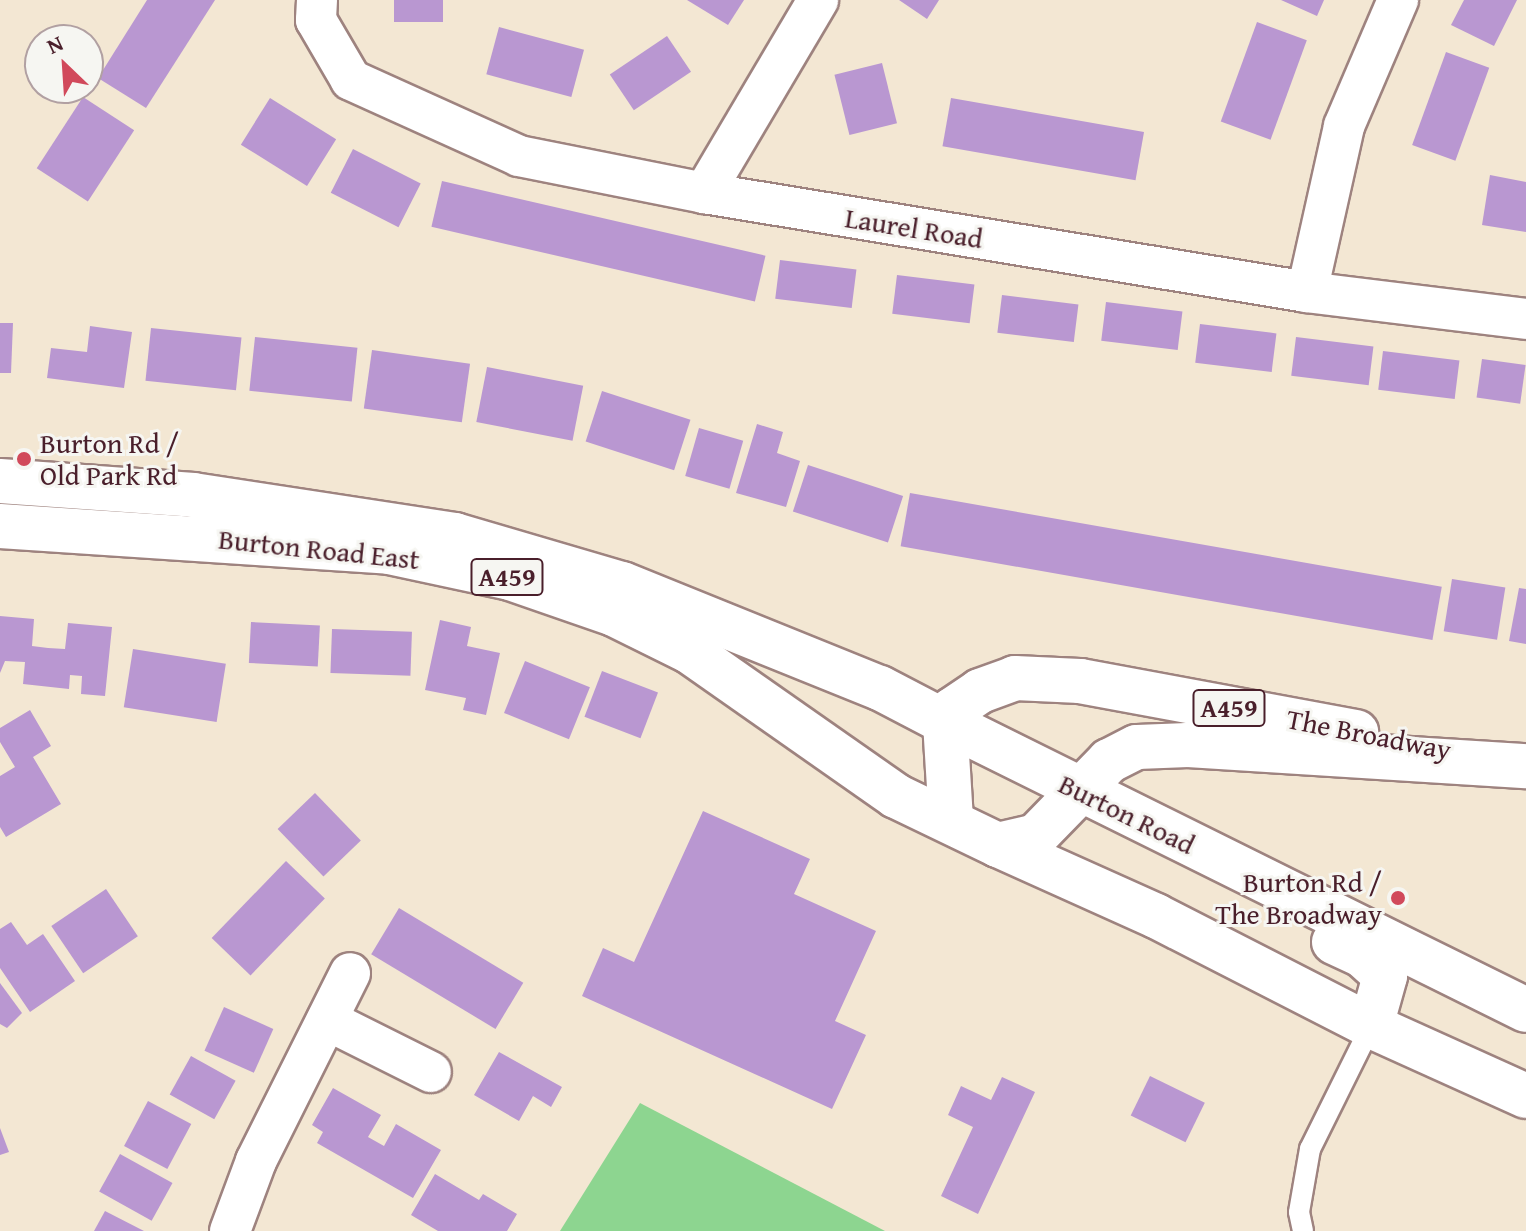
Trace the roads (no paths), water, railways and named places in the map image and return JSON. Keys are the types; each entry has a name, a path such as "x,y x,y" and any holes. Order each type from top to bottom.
{"main road":[{"name":"Burton Road East","path":"0,481 193,495 455,535 622,584 880,688 945,722"},
{"name":"Burton Road East","path":"0,526 389,552 510,578 614,614 689,651 896,796 998,845"},
{"name":"The Broadway","path":"945,722 952,710 980,691 1015,678 1080,681 1526,765"},
{"name":"Burton Road","path":"945,722 1079,792 1526,1010"},
{"path":"945,722 951,820"},
{"name":"The Broadway","path":"998,845 1036,836 1109,761 1150,747 1526,765"},
{"path":"998,845 1156,916 1371,1026 1526,1096"},
{"path":"1190,845 1210,872 1238,894 1362,955 1381,971 1385,980 1371,1026"}],"street":[{"name":"Laurel Road","path":"317,0 316,20 332,54 351,80 519,156 704,193 1307,292 1526,319"},
{"path":"704,193 818,0"},
{"path":"1307,292 1344,126 1398,0"},
{"path":"230,1231 256,1161 350,973"},
{"path":"327,1020 431,1072"}],"lane":[{"path":"1303,1231 1299,1212 1310,1149 1371,1026"}],"place":[{"name":"Burton Rd / Old Park Rd","path":"24,459"},
{"name":"Burton Rd / The Broadway","path":"1398,898"}]}
